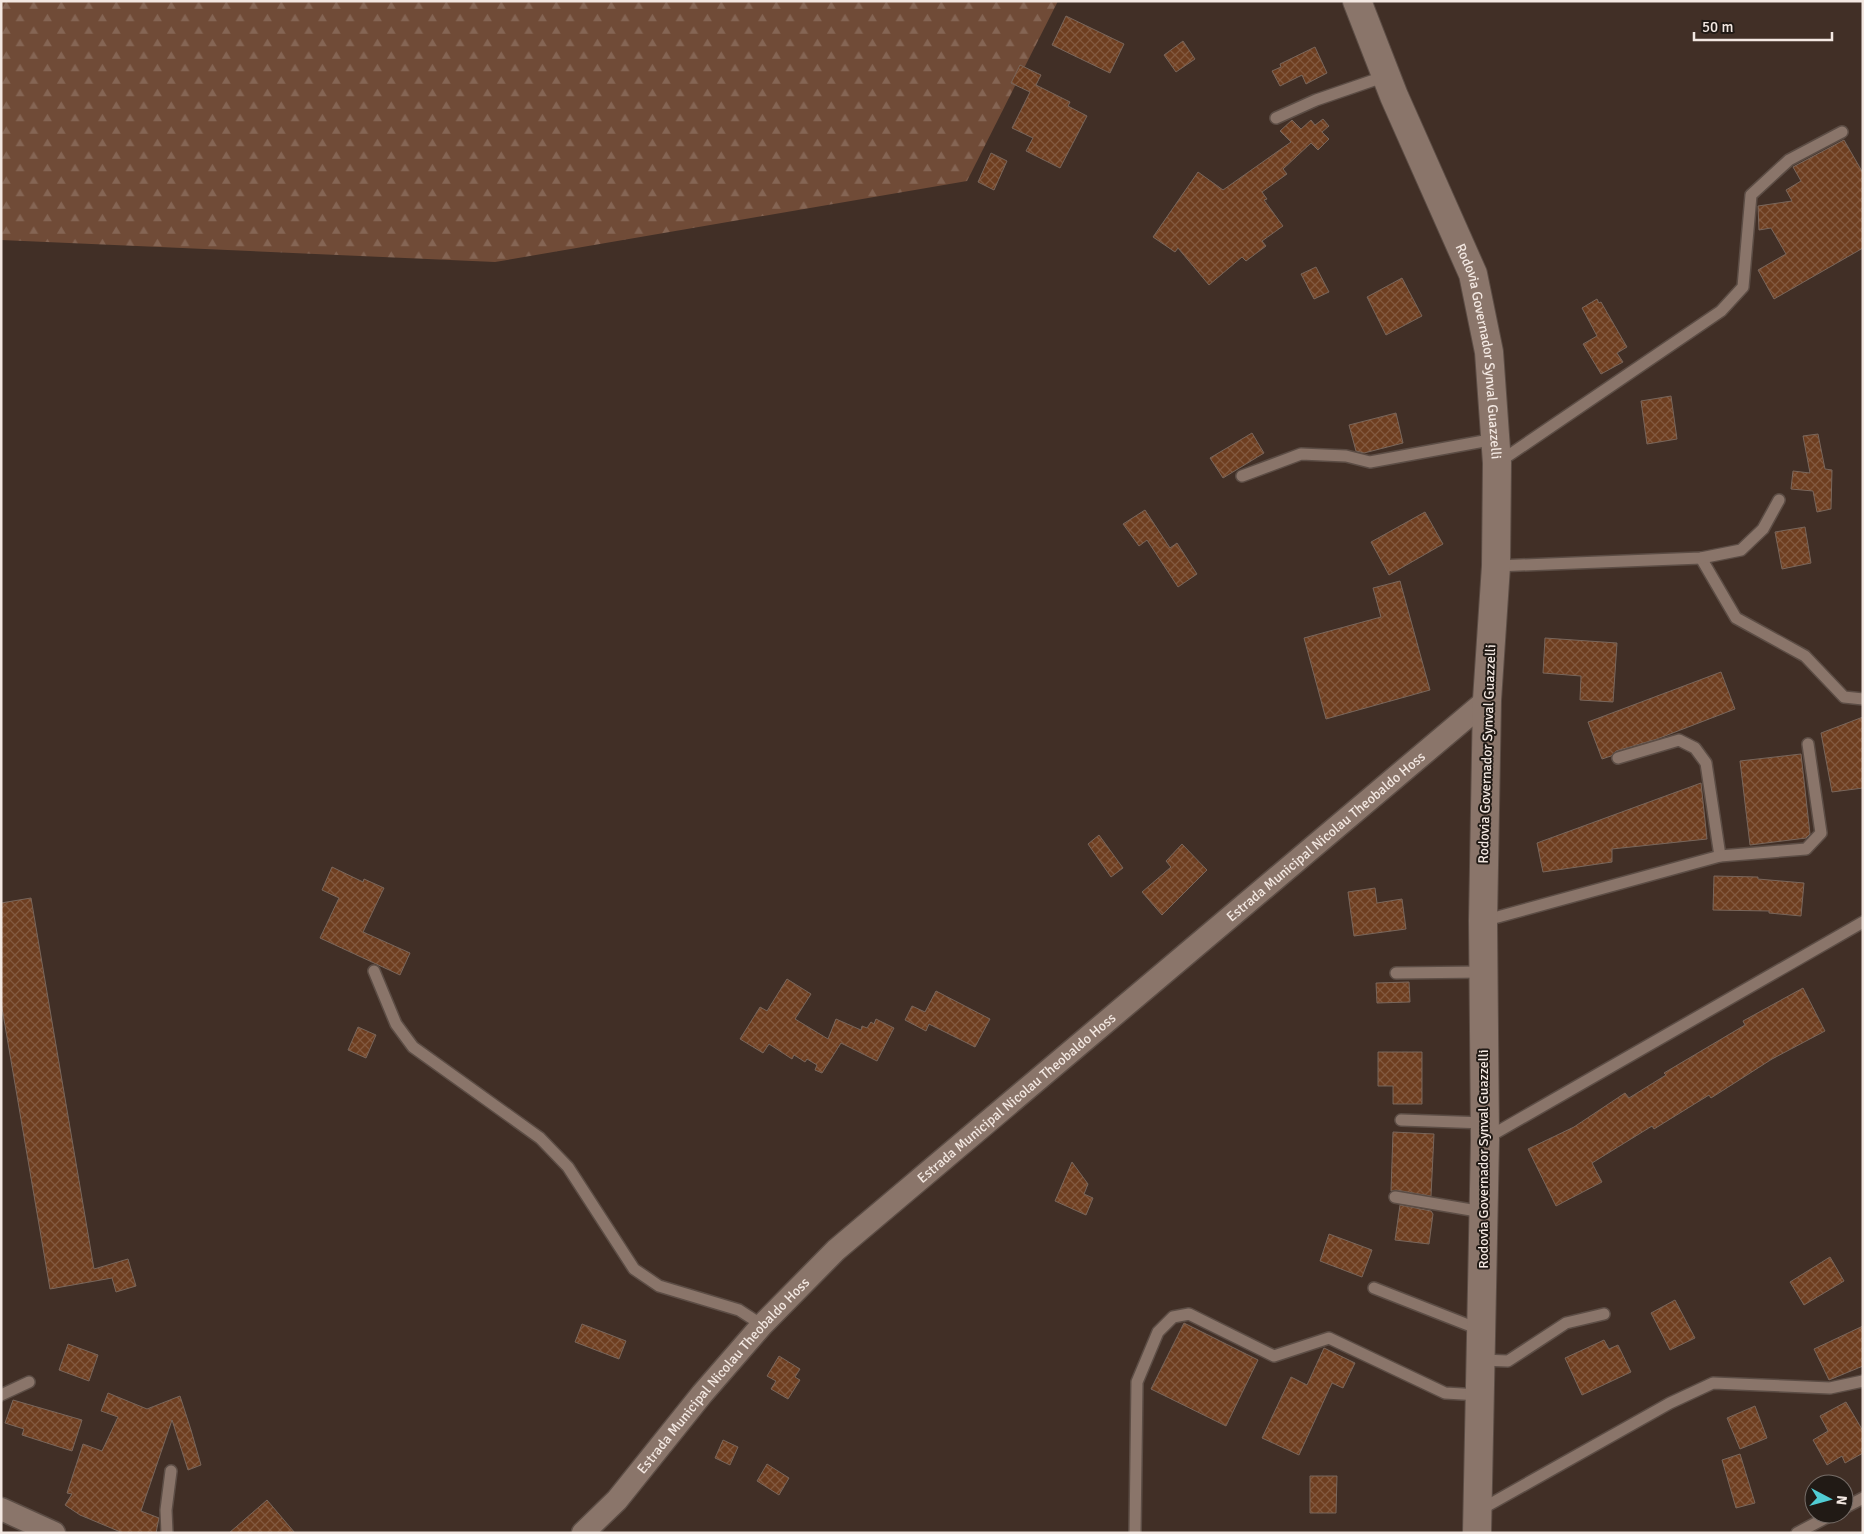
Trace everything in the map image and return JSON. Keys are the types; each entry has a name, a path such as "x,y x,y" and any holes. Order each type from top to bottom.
{"main road":[{"name":"Rodovia Governador Synval Guazzelli","path":"1357,1 1386,76 1473,274 1489,352 1496,451 1496,566 1487,700 1483,921 1485,1132 1478,1522"}],"street":[{"name":"Estrada Municipal Nicolau Theobaldo Hoss","path":"583,1533 617,1500 702,1394 762,1325 836,1250 1487,700"},
{"path":"1,1509 54,1533"}],"lane":[{"path":"1276,118 1316,100 1386,76"},
{"path":"1242,476 1301,454 1346,456 1370,462 1496,451 1721,311 1743,287 1751,195 1789,160 1842,132"},
{"path":"1496,566 1701,558 1742,550 1764,529 1779,500"},
{"path":"1701,558 1736,618 1805,656 1844,696 1863,699"},
{"path":"1618,758 1679,740 1695,748 1706,763 1720,856"},
{"path":"1483,921 1720,856 1806,850 1821,833 1808,744"},
{"path":"1401,1120 1485,1132 1863,922"},
{"path":"374,971 396,1024 413,1047 540,1138 568,1167 634,1269 659,1286 739,1310 762,1325"},
{"path":"1396,973 1483,972"},
{"path":"1395,1197 1484,1212"},
{"path":"1374,1288 1481,1330"},
{"path":"1135,1533 1137,1382 1158,1332 1173,1318 1189,1314 1274,1356 1329,1338 1445,1393 1480,1396"},
{"path":"1481,1360 1508,1361 1566,1323 1604,1314"},
{"path":"1478,1522 1670,1402 1713,1382 1830,1388 1863,1381"},
{"path":"1,1395 29,1382"},
{"path":"167,1533 166,1510 171,1471"},
{"path":"1797,1533 1814,1524"}],"green space":[{"path":"1,1 1058,1 967,181 495,262 1,240"}],"building":[{"path":"1066,16 1124,44 1110,73 1052,45"},
{"path":"1183,41 1195,59 1176,72 1164,55"},
{"path":"1315,47 1327,73 1306,84 1302,75 1280,86 1272,71 1281,67 1280,64"},
{"path":"1020,65 1041,75 1036,85 1070,102 1068,106 1087,116 1060,168 1026,151 1033,138 1012,128 1030,92 1011,83"},
{"path":"1323,119 1329,126 1322,132 1329,139 1318,150 1311,143 1283,169 1287,174 1262,192 1267,199 1264,200 1283,226 1262,241 1266,246 1246,261 1242,257 1209,285 1178,248 1175,252 1153,237 1198,172 1223,190 1291,142 1280,131 1292,120 1301,129 1311,120 1315,125"},
{"path":"1844,140 1863,173 1863,248 1774,299 1758,270 1786,254 1771,228 1759,230 1758,206 1792,201 1786,190 1801,181 1793,167"},
{"path":"991,153 1007,161 994,190 978,182"},
{"path":"1316,267 1329,292 1314,299 1301,274"},
{"path":"1402,278 1422,316 1386,335 1367,297"},
{"path":"1597,299 1599,303 1601,302 1627,347 1617,353 1623,362 1601,374 1583,344 1597,336 1582,308"},
{"path":"1671,396 1677,439 1647,444 1641,401"},
{"path":"1396,413 1403,443 1364,453 1356,451 1349,425"},
{"path":"1252,433 1264,453 1223,478 1210,458"},
{"path":"1818,434 1825,469 1832,470 1831,509 1817,512 1813,491 1791,489 1793,471 1810,473 1803,436"},
{"path":"1145,510 1170,548 1177,543 1197,574 1178,587 1147,540 1139,546 1123,524"},
{"path":"1425,512 1443,544 1389,575 1371,542"},
{"path":"1805,527 1811,563 1782,569 1775,532"},
{"path":"1400,581 1430,690 1326,719 1304,638 1381,617 1373,588"},
{"path":"1545,638 1617,643 1613,702 1580,700 1581,676 1543,673"},
{"path":"1721,672 1735,709 1657,739 1616,751 1611,756 1602,759 1588,722"},
{"path":"1863,717 1863,788 1832,792 1821,733"},
{"path":"1801,754 1810,834 1806,838 1750,845 1740,761"},
{"path":"1701,783 1707,839 1612,849 1612,862 1543,872 1537,843"},
{"path":"1099,835 1123,868 1111,877 1088,844"},
{"path":"1182,844 1207,870 1162,915 1142,892 1171,867 1166,861"},
{"path":"332,867 363,882 364,879 384,888 363,932 410,953 400,975 320,938 339,898 322,890"},
{"path":"1714,876 1758,877 1758,879 1804,883 1801,916 1769,913 1769,911 1713,910"},
{"path":"1375,888 1377,903 1402,899 1406,929 1354,936 1348,892"},
{"path":"31,898 94,1269 128,1259 136,1286 116,1292 112,1278 50,1289 1,1002 1,903"},
{"path":"787,979 811,994 795,1019 828,1039 836,1019 861,1030 862,1026 867,1028 871,1022 874,1024 876,1019 894,1028 877,1061 841,1043 822,1073 815,1070 817,1065 807,1059 805,1062 794,1055 792,1059 769,1044 763,1053 740,1039 760,1007 767,1011"},
{"path":"1409,982 1410,1002 1377,1003 1376,983"},
{"path":"1803,988 1825,1031 1772,1059 1711,1098 1709,1095 1654,1129 1652,1126 1592,1163 1602,1182 1556,1206 1528,1149 1574,1127 1625,1093 1629,1098 1666,1075 1664,1073 1745,1025 1743,1021"},
{"path":"936,991 990,1019 975,1047 929,1024 926,1031 905,1020 912,1006 925,1012"},
{"path":"358,1027 376,1035 366,1058 348,1050"},
{"path":"1378,1052 1422,1052 1422,1104 1393,1104 1393,1086 1378,1086"},
{"path":"1393,1132 1434,1134 1431,1196 1396,1190 1391,1191"},
{"path":"1072,1162 1088,1184 1084,1194 1093,1198 1086,1215 1055,1201"},
{"path":"1400,1205 1431,1211 1433,1214 1429,1244 1395,1240"},
{"path":"1329,1234 1372,1250 1362,1277 1320,1261"},
{"path":"1830,1257 1844,1281 1804,1305 1790,1282"},
{"path":"1675,1300 1695,1338 1670,1350 1651,1313"},
{"path":"1184,1323 1258,1360 1226,1426 1151,1389"},
{"path":"582,1324 626,1341 619,1359 575,1342"},
{"path":"1863,1326 1863,1366 1829,1380 1814,1349"},
{"path":"1604,1340 1609,1349 1618,1345 1631,1372 1582,1395 1565,1358"},
{"path":"68,1344 98,1355 89,1381 59,1370"},
{"path":"1324,1348 1355,1363 1343,1388 1332,1383 1299,1455 1262,1438 1291,1377 1307,1385"},
{"path":"779,1356 800,1369 795,1377 800,1380 788,1399 771,1389 776,1381 767,1376"},
{"path":"108,1393 147,1409 180,1396 201,1465 188,1470 172,1420 141,1511 159,1518 156,1533 123,1533 80,1515 65,1505 72,1494 67,1493 83,1444 102,1451 118,1417 101,1411"},
{"path":"13,1400 82,1420 72,1451 22,1435 24,1429 5,1423"},
{"path":"1846,1402 1863,1431 1863,1453 1845,1463 1842,1456 1827,1465 1813,1440 1828,1431 1820,1416"},
{"path":"1755,1406 1767,1438 1740,1449 1727,1418"},
{"path":"723,1440 738,1447 730,1465 715,1458"},
{"path":"1740,1454 1755,1503 1736,1508 1722,1460"},
{"path":"767,1464 789,1478 779,1495 757,1481"},
{"path":"1310,1476 1337,1476 1336,1513 1310,1513"},
{"path":"267,1500 295,1533 229,1533"}]}
